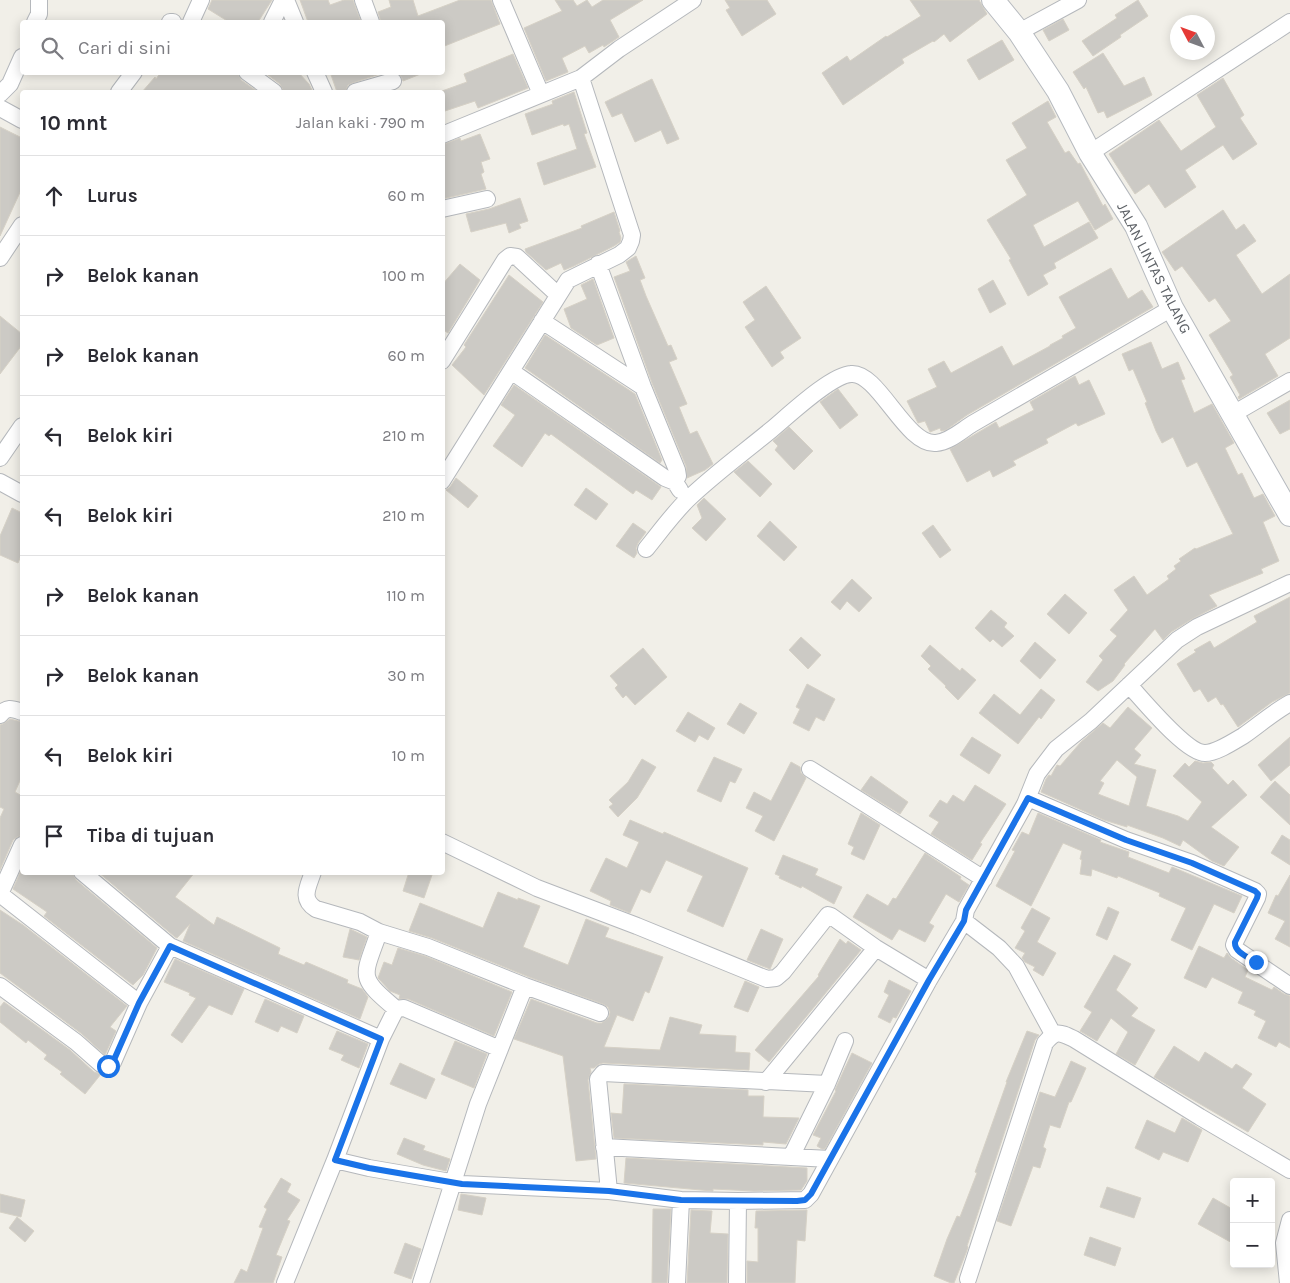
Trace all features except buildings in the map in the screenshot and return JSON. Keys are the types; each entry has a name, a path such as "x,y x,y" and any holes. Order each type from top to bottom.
{"street":[{"path":"37,20 39,14 39,0"},
{"path":"191,20 201,0"},
{"path":"273,20 284,0"},
{"path":"284,0 294,20"},
{"path":"363,0 370,20"},
{"path":"501,0 541,94"},
{"path":"445,134 581,78 619,49 693,0"},
{"name":"JALAN LINTAS TALANG","path":"993,0 1019,32 1058,91 1090,153 1136,226 1172,308 1290,515"},
{"path":"1019,32 1078,0"},
{"path":"1090,153 1290,22"},
{"path":"0,94 10,84 20,62"},
{"path":"120,90 132,75"},
{"path":"251,75 271,90"},
{"path":"317,75 323,90"},
{"path":"448,460 511,371 568,280 628,248 631,241 632,235 581,78"},
{"path":"363,90 394,82"},
{"path":"0,108 20,119"},
{"path":"445,208 487,199"},
{"path":"0,258 20,227"},
{"path":"445,356 505,260 510,256 516,257 558,295"},
{"path":"598,264 643,387 677,470 678,476 675,482"},
{"path":"646,549 686,502 709,481 823,388 845,375 853,373 866,378 918,438 934,444 945,441 1172,308"},
{"path":"542,321 643,387"},
{"path":"511,371 666,478 675,482 686,502"},
{"path":"1232,414 1290,381"},
{"path":"0,458 20,429"},
{"path":"0,482 20,493"},
{"path":"335,1160 369,1168 462,1184 609,1191 681,1200 805,1200 811,1194 929,980 964,921 966,910 1028,798 1038,774 1056,749 1091,721 1177,640 1197,627 1290,582"},
{"path":"1128,685 1184,743 1197,752 1206,753 1243,736 1290,703"},
{"path":"0,715 5,709 10,708 20,711"},
{"path":"810,769 984,879"},
{"path":"1028,798 1126,840 1192,863 1255,891 1258,894 1257,898 1234,946 1237,950 1290,986"},
{"path":"445,843 537,888 767,979 776,978 783,972 828,915 876,948 929,980"},
{"path":"20,849 0,894 139,1003"},
{"path":"86,875 170,946 381,1039"},
{"path":"312,875 306,891 306,898 311,906 316,909 360,922 379,932 428,947 525,986 600,1013"},
{"path":"964,921 999,948 1016,966 1052,1034"},
{"path":"379,932 367,965 366,974 368,982 373,989 396,1009 404,1008 500,1049"},
{"path":"0,986 76,1042 104,1066 108,1066 113,1062 139,1003 170,946"},
{"path":"766,1082 876,948"},
{"path":"422,1283 478,1104 525,986"},
{"path":"285,1283 381,1039 396,1009"},
{"path":"968,1279 1045,1043 1052,1034 1061,1032 1074,1039 1290,1170"},
{"path":"791,1157 845,1041"},
{"path":"609,1191 598,1079 602,1073 826,1084"},
{"path":"604,1147 830,1159"},
{"path":"677,1283 681,1200"},
{"path":"737,1283 738,1201"},
{"path":"1288,1283 1284,1243 1290,1220"}],"route":[{"path":"108,1066 113,1062 139,1003 170,946 381,1039 335,1160 369,1168 462,1184 609,1191 681,1200 797,1201 805,1200 811,1194 929,980 964,921 966,910 1028,798 1126,840 1192,863 1255,891 1258,894 1257,898 1234,946 1256,962"}]}
